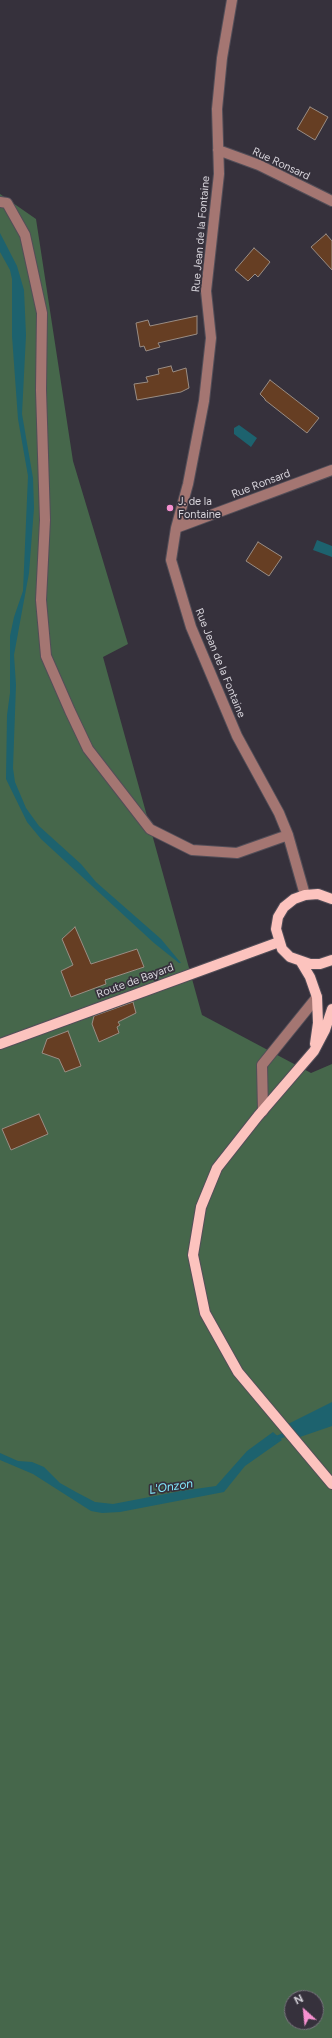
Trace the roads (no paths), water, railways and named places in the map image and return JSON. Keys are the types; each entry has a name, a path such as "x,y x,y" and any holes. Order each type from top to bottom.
{"main road":[{"path":"332,899 318,894 305,895 294,899 284,907 278,917 276,929 282,949 290,957 301,962 320,964 332,960"},
{"name":"Route de Bayard","path":"0,1044 279,942"},
{"path":"301,962 310,977 317,997 318,1023 314,1051"},
{"path":"332,1009 325,1030 314,1051 260,1114 217,1168 201,1207 193,1255 205,1313 238,1372 318,1470 332,1484"}],"street":[{"name":"Rue Jean de la Fontaine","path":"232,0 222,58 217,109 219,174 206,291 211,338 204,401 188,484 176,528 171,560 191,627 237,736 279,813 288,835 305,895"},
{"name":"Rue Ronsard","path":"218,150 259,165 332,201"},
{"path":"0,202 7,203 25,235 42,313 41,390 45,520 41,600 46,656 73,718 88,749 150,829 192,850 237,853 288,835"},
{"name":"Rue Ronsard","path":"176,528 332,470"},
{"path":"260,1114 262,1065 317,997"}],"water":[{"path":"0,233 17,266 24,290 26,335 22,414 33,478 34,508 29,573 14,655 16,685 13,768 15,782 26,808 39,826 81,864 96,882 161,939 181,963 154,943 41,839 27,822 6,779 7,715 10,693 10,636 14,617 23,591 28,476 18,419 12,336 12,279 10,270 0,252"},
{"path":"239,425 257,438 251,447 234,434 234,428"},
{"path":"317,540 332,546 332,557 313,550"},
{"path":"332,1402 332,1426 300,1437 288,1424"},
{"path":"273,1432 282,1440 245,1466 224,1492 120,1512 102,1513 91,1511 33,1474 0,1460 0,1453 18,1461 32,1462 44,1467 60,1483 95,1502 113,1504 216,1486 247,1451"}],"waterway":[{"name":"L'Onzon","path":"274,1439 289,1433"}],"place":[{"name":"J. de la Fontaine","path":"170,508"}]}
